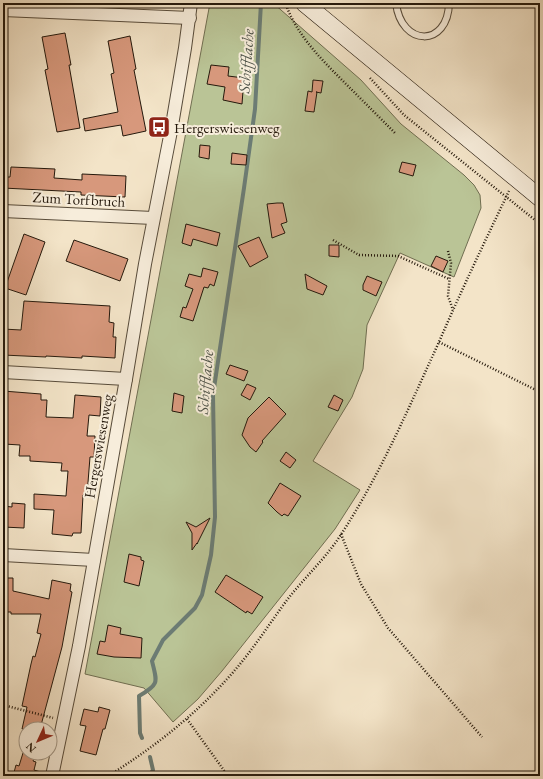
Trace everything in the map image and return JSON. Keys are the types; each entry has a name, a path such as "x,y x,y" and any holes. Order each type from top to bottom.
{"main road":[{"path":"298,6 540,198"}],"street":[{"name":"Hergerswiesenweg","path":"52,776 79,646 153,218 172,131 190,18 191,3"},
{"path":"3,10 190,18"},
{"name":"Zum Torfbruch","path":"3,211 153,218"},
{"path":"3,372 126,379"},
{"path":"3,555 94,560"}],"lane":[{"path":"396,3 398,15 404,26 410,32 418,36 427,36 435,33 444,26 449,3"}],"path":[{"path":"298,6 285,4 290,17 304,39 325,63 395,133"},
{"path":"366,75 404,115 540,224"},
{"path":"108,776 129,763 187,719 210,698 237,669 288,599 341,534 378,472 407,415 453,311 506,198"},
{"path":"333,240 358,255 398,256 449,279"},
{"path":"448,251 451,263 448,296 453,311"},
{"path":"439,342 540,392"},
{"path":"341,534 361,584 388,628 482,737"},
{"path":"3,705 63,720"},
{"path":"187,719 228,776"}],"green space":[{"path":"210,3 273,3 361,80 401,124 464,175 474,185 480,195 481,208 454,277 400,253 367,325 363,369 352,397 313,461 360,490 335,529 222,671 198,699 173,722 144,688 85,674"}],"building":[{"path":"65,33 80,128 57,132 45,70 48,69 42,37"},
{"path":"130,36 136,69 134,70 146,131 123,136 121,125 85,131 83,119 118,112 111,74 114,73 108,41"},
{"path":"211,65 229,67 228,76 244,78 242,104 223,100 225,87 207,84"},
{"path":"313,80 323,81 321,93 317,92 314,112 305,111 308,91 312,92"},
{"path":"200,145 210,146 209,159 199,157"},
{"path":"232,153 247,155 246,165 231,164"},
{"path":"402,162 416,165 413,176 399,172"},
{"path":"11,167 55,169 54,178 82,180 82,174 126,176 125,197 81,195 81,192 3,188 3,177 10,177"},
{"path":"283,203 287,222 281,224 285,233 272,238 267,204"},
{"path":"186,224 220,233 217,246 193,239 191,246 182,243"},
{"path":"24,234 45,242 26,295 5,288"},
{"path":"259,237 268,257 250,267 238,246"},
{"path":"74,240 128,259 120,281 66,261"},
{"path":"329,245 339,245 339,257 329,256"},
{"path":"436,256 448,261 443,272 431,266"},
{"path":"203,268 218,272 214,286 210,284 208,288 204,287 193,321 180,317 183,307 186,308 193,289 185,286 189,274 201,277"},
{"path":"305,274 327,286 323,295 307,289"},
{"path":"367,276 382,282 376,296 363,290 363,285"},
{"path":"24,301 110,306 109,322 114,323 113,337 116,337 115,358 3,355 3,329 21,330"},
{"path":"230,365 248,371 244,381 226,374"},
{"path":"247,384 256,388 250,400 241,395"},
{"path":"3,391 41,394 41,400 47,400 46,417 73,418 75,395 101,397 100,416 89,415 87,436 95,436 94,457 90,457 87,495 83,495 81,533 73,533 72,536 52,534 54,510 34,509 34,494 66,496 68,471 61,471 62,463 30,461 30,456 19,456 20,445 4,444 6,411 3,411"},
{"path":"174,393 184,396 182,413 172,411"},
{"path":"334,395 343,400 338,411 328,407"},
{"path":"269,397 286,414 262,441 263,442 256,452 250,447 242,435 248,418"},
{"path":"286,452 296,460 290,468 280,461"},
{"path":"280,483 301,496 288,516 284,514 282,516 268,503"},
{"path":"12,503 25,504 24,528 3,527 3,506 12,507"},
{"path":"210,518 197,544 192,550 192,533 186,522 196,527"},
{"path":"129,554 141,557 141,560 144,561 139,586 124,582"},
{"path":"226,575 263,597 252,614 247,611 246,613 215,592"},
{"path":"3,578 13,578 13,591 49,599 52,580 71,584 70,591 72,592 62,647 42,721 24,721 27,707 22,706 33,656 35,657 41,634 37,633 41,614 11,614 11,612 3,612"},
{"path":"108,625 121,628 120,634 142,638 141,658 114,657 97,654 100,641 105,642"},
{"path":"99,707 110,710 96,755 80,751 86,726 80,725 84,709 98,712"},
{"path":"21,761 36,762 34,770 44,773 44,776 13,776 16,765 19,766"}],"waterway":[{"name":"Schifflache","path":"142,738 140,733 139,696 154,685 156,678 152,661 163,640 195,608 202,595 211,555 215,517 213,395 255,109 261,3"},
{"name":"Schifflache","path":"149,776 153,770 150,757"}],"place":[{"name":"Hergerswiesenweg","path":"159,127"}]}
